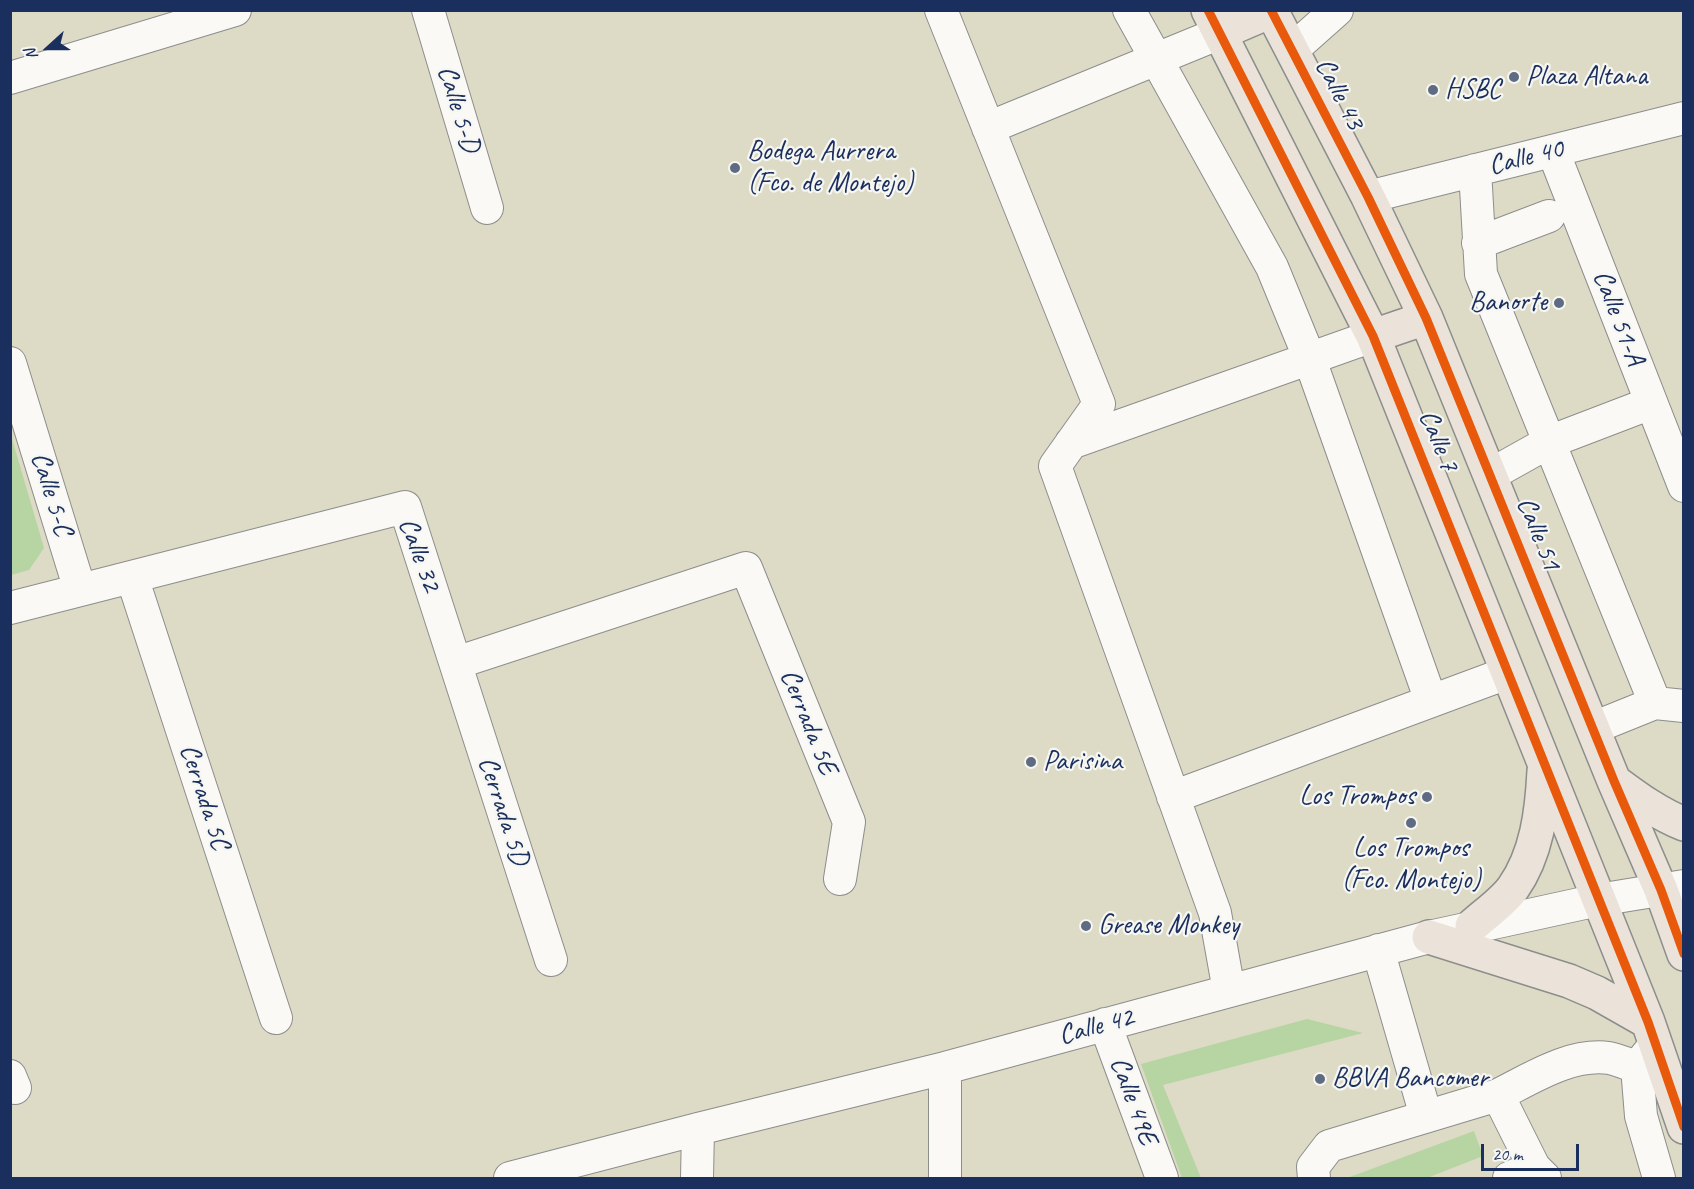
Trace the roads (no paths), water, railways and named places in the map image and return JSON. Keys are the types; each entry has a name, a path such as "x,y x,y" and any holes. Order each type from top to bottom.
{"main road":[{"name":"Calle 43","path":"1271,11 1368,197"},
{"path":"1214,22 1271,11"},
{"name":"Calle 7","path":"1214,22 1373,336 1598,900 1647,1044 1683,1127"},
{"name":"Calle 51","path":"1368,197 1426,318 1614,781 1672,888 1683,954"},
{"path":"1373,336 1426,318"},
{"path":"1472,926 1513,889 1527,862 1536,836 1542,803 1544,767"},
{"path":"1614,781 1655,810 1683,824"},
{"path":"1430,937 1569,981 1597,993 1647,1044"}],"street":[{"path":"10,78 236,10"},
{"name":"Calle 5-D","path":"428,10 487,208"},
{"path":"941,10 1099,404 1055,466 1215,914 1229,991"},
{"path":"1129,10 1272,267 1309,357 1431,701"},
{"path":"1292,50 1337,10"},
{"path":"988,128 1157,60 1214,22"},
{"name":"Calle 40","path":"1368,197 1683,118"},
{"name":"Calle 51-A","path":"1553,151 1683,486"},
{"path":"1475,170 1481,274 1549,442 1669,704 1593,728"},
{"path":"1478,243 1550,216"},
{"path":"1071,443 1373,336"},
{"name":"Calle 5-C","path":"10,363 80,590"},
{"path":"1490,475 1549,442 1652,403"},
{"name":"Calle 32","path":"10,608 405,507 456,663"},
{"name":"Cerrada 5E","path":"456,663 746,568 849,822 840,879"},
{"name":"Cerrada 5C","path":"132,577 276,1018"},
{"name":"Cerrada 5D","path":"456,663 551,960"},
{"path":"1173,797 1507,673"},
{"name":"Calle 42","path":"510,1179 698,1129 945,1068 1472,926 1598,900 1672,888"},
{"path":"1378,950 1426,1116"},
{"name":"Calle 49E","path":"1105,1024 1162,1179"},
{"path":"1314,1179 1314,1167 1329,1146 1498,1095 1551,1068 1581,1059 1610,1058 1647,1044 1641,1116 1659,1179"},
{"path":"945,1068 945,1179"},
{"path":"1498,1095 1529,1175"},
{"path":"698,1129 698,1179"}],"place":[{"name":"Plaza Altana","path":"1514,77"},
{"name":"HSBC","path":"1433,90"},
{"name":"Bodega Aurrera (Fco. de Montejo)","path":"735,168"},
{"name":"Banorte","path":"1559,303"},
{"name":"Parisina","path":"1031,762"},
{"name":"Los Trompos","path":"1427,797"},
{"name":"Los Trompos (Fco. Montejo)","path":"1411,823"},
{"name":"Grease Monkey","path":"1086,926"},
{"name":"BBVA Bancomer","path":"1320,1079"}]}
